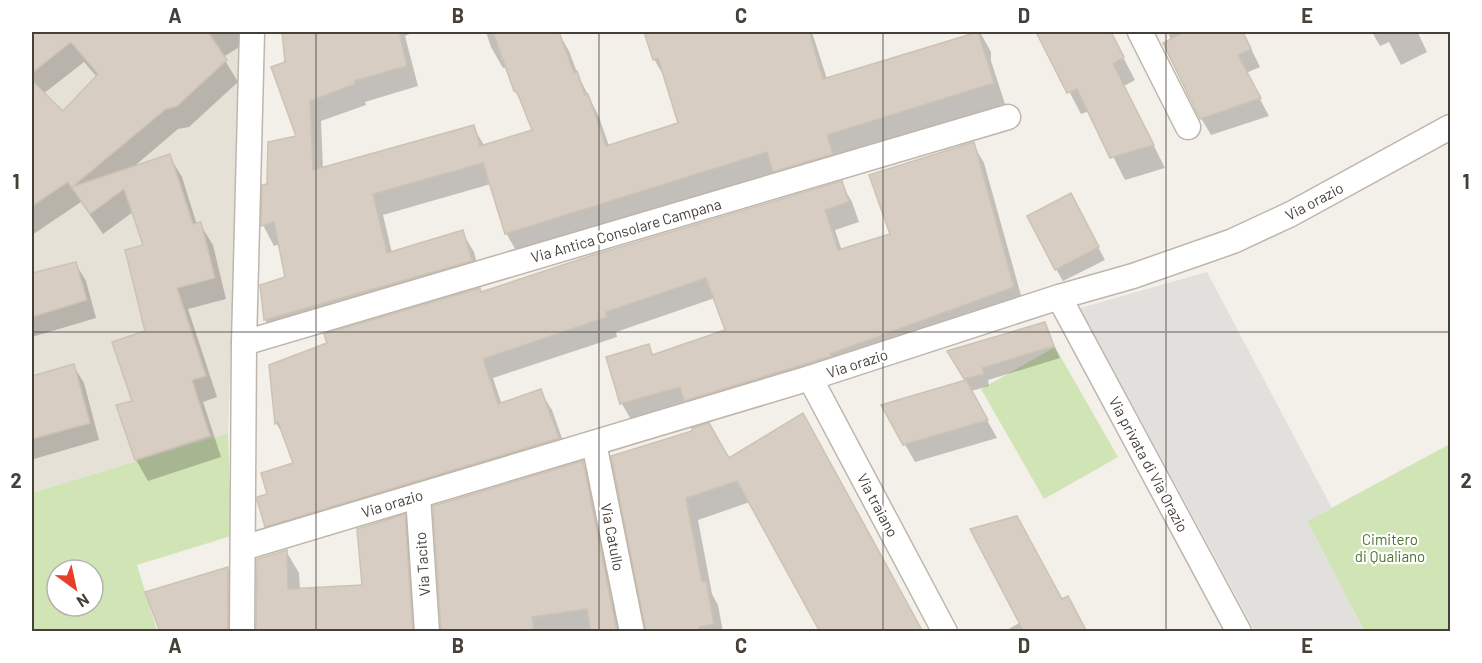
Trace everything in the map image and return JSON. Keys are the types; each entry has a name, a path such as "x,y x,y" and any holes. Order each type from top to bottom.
{"street":[{"path":"242,632 244,343 252,32"},
{"path":"1140,32 1188,127"},
{"name":"Via Antica Consolare Campana","path":"244,343 1008,117"},
{"name":"Via orazio","path":"243,548 810,378 1059,297 1133,276 1233,241 1291,214 1450,127"},
{"name":"Via privata di Via Orazio","path":"1059,297 1239,632"},
{"name":"Via traiano","path":"810,378 945,632"},
{"name":"Via Catullo","path":"594,443 632,632"},
{"name":"Via Tacito","path":"418,496 427,632"}],"shaded area":[{"path":"32,32 242,32 228,433 32,493"},
{"path":"1207,272 1332,508 1307,521 1364,631 1255,631 1080,308"}],"green space":[{"path":"1055,347 1118,457 1044,499 981,389"},
{"path":"228,433 231,536 137,565 157,631 32,632 32,493"},
{"name":"Cimitero di Qualiano","path":"1450,444 1450,631 1364,631 1307,521"}],"building":[{"path":"32,32 208,32 227,60 177,106 166,109 72,187 170,154 193,224 201,222 215,278 177,288 206,376 192,380 210,436 135,460 116,405 132,401 112,342 145,331 125,250 143,245 124,189 90,214 68,182 32,206 32,81 63,111 98,74 71,42 32,73"},
{"path":"282,32 399,32 407,66 354,81 355,84 310,101 313,170 474,125 480,146 532,130 517,92 514,91 493,32 559,32 574,73 577,71 585,95 588,94 606,146 678,123 658,58 653,60 644,32 809,32 823,79 978,32 994,83 827,135 833,154 773,172 767,152 505,234 483,163 373,194 387,253 463,230 472,261 264,320 260,285 285,277 274,222 261,226 262,185 267,184 268,142 296,136 271,67 285,62"},
{"path":"1036,32 1111,32 1124,57 1113,64 1154,145 1110,158 1077,89 1067,93"},
{"path":"1184,32 1243,32 1251,49 1238,55 1261,98 1200,119 1163,43"},
{"path":"974,142 1014,287 830,354 831,356 684,401 680,387 620,404 606,357 649,344 652,355 725,330 706,278 606,312 607,317 483,359 498,404 541,389 559,438 265,527 257,500 257,497 267,494 261,473 293,463 278,422 275,424 269,365 327,343 324,334 480,288 481,292 590,256 842,181 849,202 825,210 838,250 890,234 869,175"},
{"path":"1071,193 1099,247 1055,270 1027,216"},
{"path":"76,262 87,300 32,317 32,273"},
{"path":"1045,322 1054,346 982,368 984,374 964,379 947,351"},
{"path":"74,364 90,423 32,439 32,376"},
{"path":"966,380 988,420 903,445 881,405"},
{"path":"803,413 923,632 820,632 737,481 686,498 702,582 706,581 714,624 699,627 700,632 646,632 611,456 692,431 692,428 709,423 729,458"},
{"path":"583,461 617,632 591,632 587,609 532,617 534,632 441,632 433,506"},
{"path":"405,514 413,632 256,632 257,559 287,550 288,589 362,585 357,529"},
{"path":"1017,516 1062,599 1068,596 1087,632 1024,632 970,529"},
{"path":"228,567 228,632 160,632 145,592"}]}
